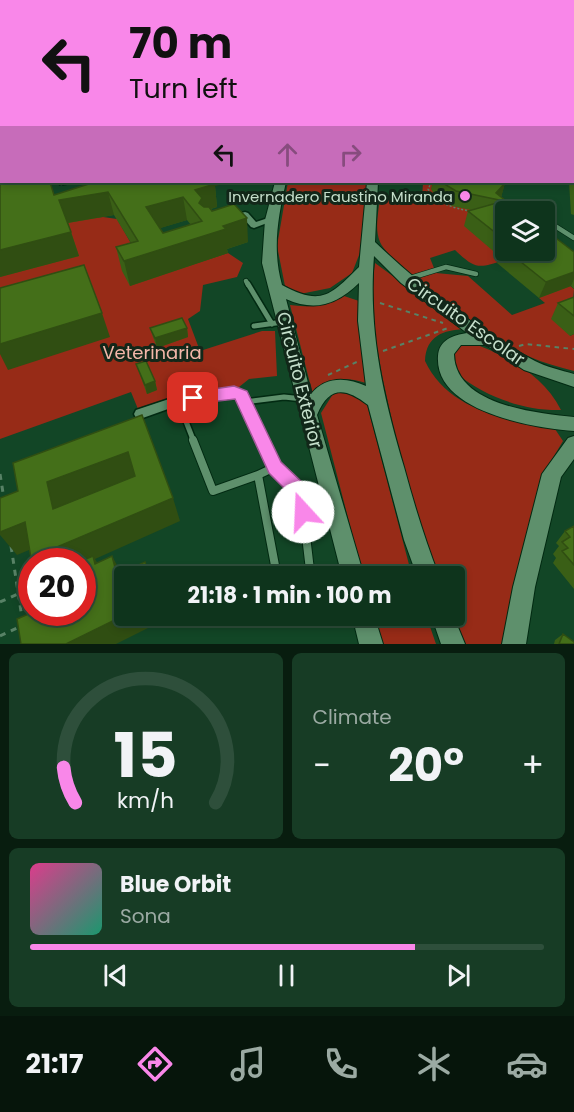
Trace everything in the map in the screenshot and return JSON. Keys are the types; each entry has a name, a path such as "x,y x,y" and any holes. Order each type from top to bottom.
{"street":[{"name":"Circuito Exterior","path":"280,183 272,219 269,263 277,288 279,323 306,407 349,566"},
{"path":"373,183 364,302 365,321 376,401 414,540 424,566"},
{"path":"226,220 245,215 254,225 272,219"},
{"name":"Circuito Escolar","path":"368,241 408,279 464,323 530,366 574,381"},
{"path":"277,288 295,300 308,303 328,300 341,294 366,268"},
{"path":"503,347 473,338 451,342 445,351 445,362 455,382 470,396 496,408 536,419 574,424"},
{"path":"306,407 332,386 357,387 376,401"},
{"path":"140,414 178,401"},
{"path":"514,644 524,587 552,474 574,444"},
{"path":"366,626 371,644"},
{"path":"446,626 453,644"}],"lane":[{"path":"555,226 574,238"},
{"path":"408,279 446,267 476,274"},
{"path":"408,279 503,347 539,365 574,374"},
{"path":"246,280 279,323"},
{"path":"254,326 279,323"},
{"path":"275,467 213,491 178,401 234,392 241,395 275,467 300,493 309,566"},
{"path":"244,402 284,398 306,407"},
{"path":"258,475 275,566"}],"path":[{"path":"431,183 428,189 435,199 453,208 475,212"},
{"path":"364,302 383,303 445,323 464,323"},
{"path":"503,347 526,344 574,349"},
{"path":"0,474 4,504"},
{"path":"0,602 18,594 9,537"},
{"path":"0,636 21,626"}],"green space":[{"path":"288,183 368,183 363,245 352,273 330,288 300,294 286,291 277,246"},
{"path":"423,183 433,184 434,194 444,201 477,209 495,243 495,261 501,261 477,266 467,261 455,250 430,258 436,273 468,276 512,315 545,303 539,298 556,274 574,289 570,336 574,334 574,371 530,357 496,337 448,304 388,254 380,242 377,231 380,196 422,198"},
{"name":"Veterinaria","path":"103,217 117,219 140,259 130,285 228,253 243,263 237,277 203,285 200,311 188,319 200,351 262,331 275,331 277,376 249,379 234,391 219,392 140,414 131,392 0,439 0,277 66,220"},
{"path":"375,263 465,329 437,336 432,340 426,352 425,361 448,391 463,402 499,417 555,429 563,441 548,466 504,644 464,644 457,626 465,626 465,566 434,566 433,563 401,461 383,380 374,330 372,286"},
{"path":"344,296 359,301 366,383 338,380 325,385 313,395 290,305 318,305"},
{"path":"472,343 499,354 523,368 545,387 561,410 533,408 506,401 480,389 457,374 451,346"},
{"path":"344,390 366,401 409,566 360,566 321,413 333,394"},
{"path":"377,626 430,626 436,644 383,644"}],"building":[{"path":"0,183 50,183 54,195 92,183 214,183 215,184 195,190 202,198 199,203 204,207 209,207 212,211 234,204 247,218 223,226 226,229 124,261 116,247 138,241 108,192 59,200 71,232 0,250","holes":["183,197 202,221 163,233 146,207"]},
{"path":"443,183 505,183 496,193 506,201 456,191"},
{"path":"495,204 495,232 468,211"},
{"path":"555,237 574,252 574,272 546,282 520,261 555,261"},
{"path":"84,265 102,313 0,344 0,288"},
{"path":"574,297 574,316 558,303"},
{"path":"182,318 187,328 155,338 150,328"},
{"path":"146,361 155,381 145,385 136,364"},
{"path":"142,415 173,498 55,548 29,548 25,522 0,532 0,498 18,491 13,463","holes":["128,452 135,476 53,509 47,482"]},
{"path":"574,526 574,565 562,551 568,548 562,542 570,537 565,531"},
{"path":"112,556 115,566 114,620 66,644 21,644 18,626 96,626 96,564"},
{"path":"563,634 574,642 574,644 559,644"}],"place":[{"name":"Invernadero Faustino Miranda","path":"465,196"}],"route":[{"path":"193,398 234,392 241,395 275,467 300,493 303,512"}]}
